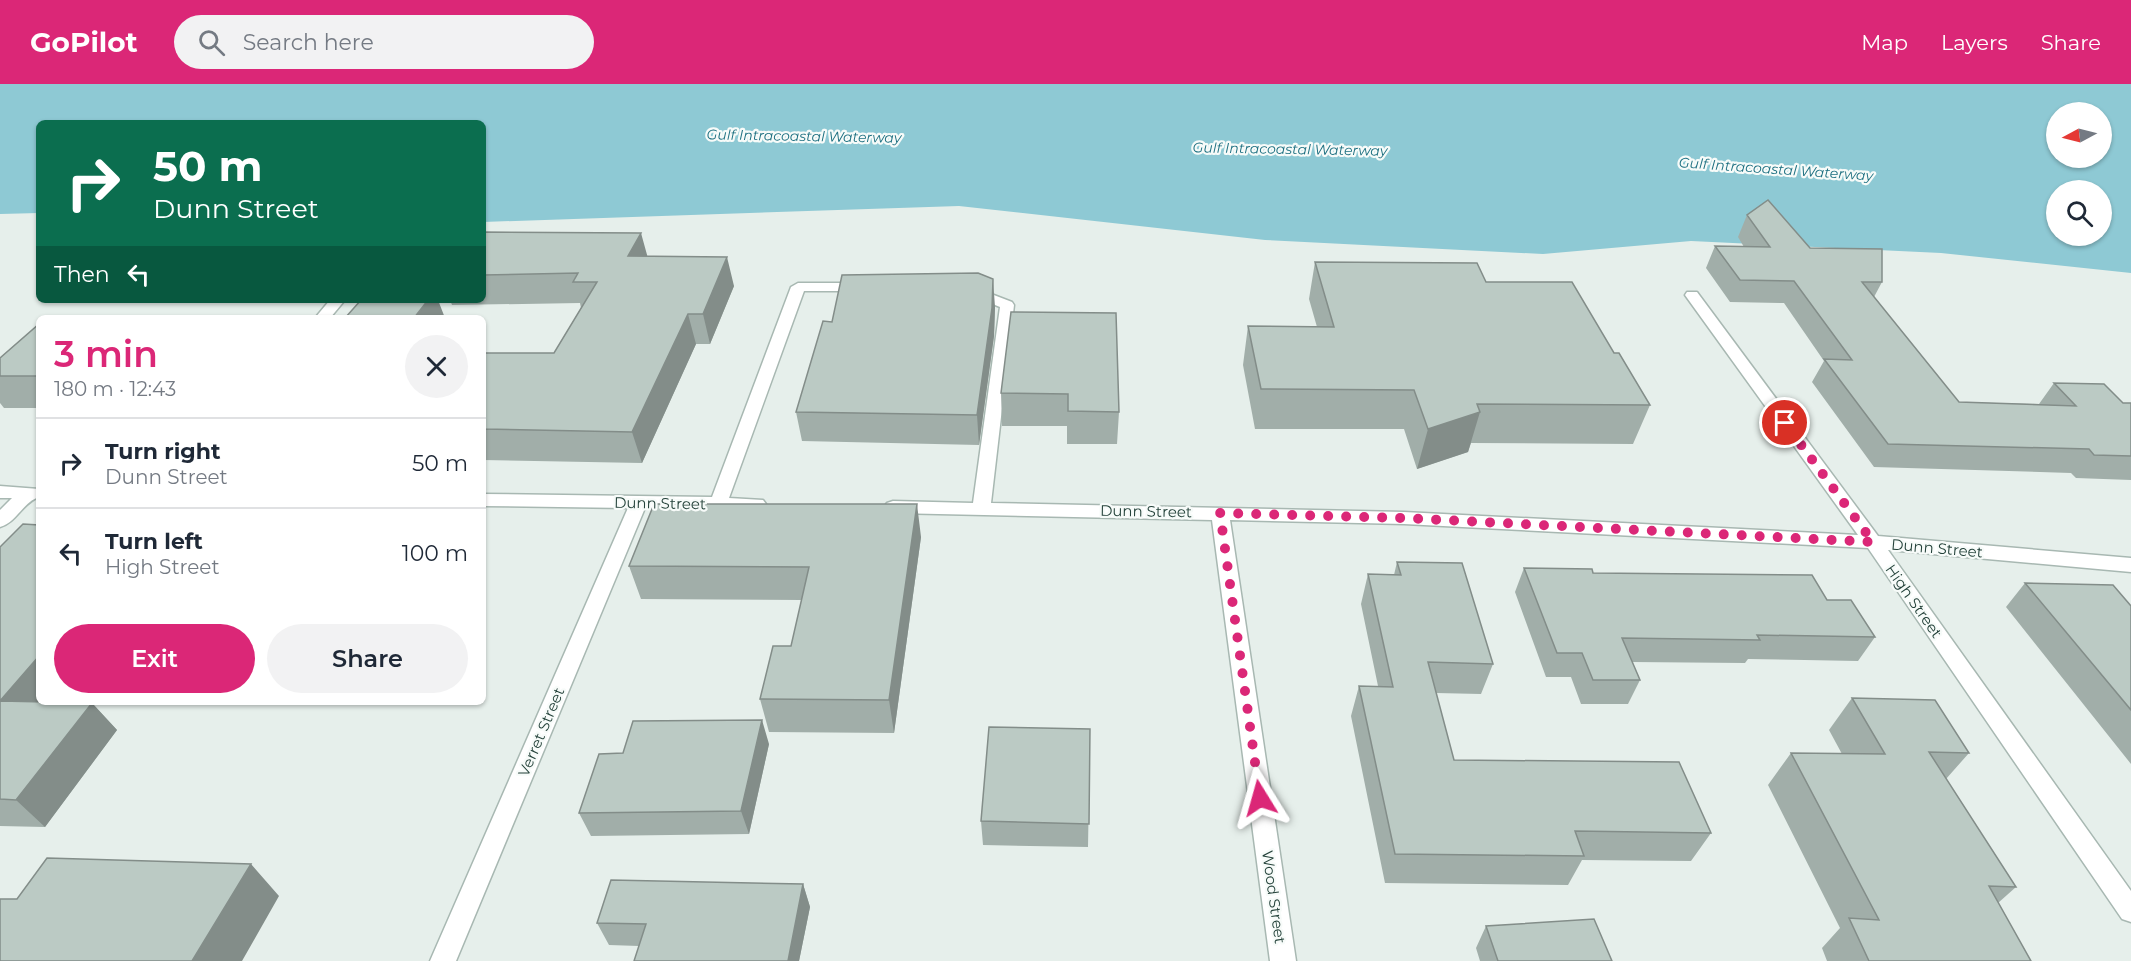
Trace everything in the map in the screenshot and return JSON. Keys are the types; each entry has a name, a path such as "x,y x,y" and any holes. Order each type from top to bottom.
{"street":[{"path":"718,504 798,286 882,287"},
{"path":"954,288 966,288 1007,305 981,508"},
{"name":"High Street","path":"1692,296 1873,542 2131,911"},
{"path":"325,315 335,303"},
{"path":"0,492 34,493"},
{"path":"0,521 34,493"},
{"name":"Dunn Street","path":"486,500 778,505"},
{"name":"Verret Street","path":"443,961 639,502"},
{"name":"Dunn Street","path":"873,507 1404,518 1873,542 2131,565"},
{"name":"Wood Street","path":"1220,513 1283,961"}],"water":[{"name":"Gulf Intracoastal Waterway","path":"0,84 2131,84 2131,273 1941,253 1691,241 1543,254 1265,240 959,206 486,222 486,120 36,120 36,213 0,214"}],"building":[{"path":"1768,200 1810,248 1882,249 1882,282 1862,282 1959,402 2076,406 2054,383 2104,384 2123,403 2131,403 2131,456 2094,455 2089,449 1888,444 1824,359 1852,360 1794,281 1740,280 1715,246 1770,247 1747,215"},
{"path":"486,232 641,233 628,256 727,257 703,314 688,314 632,432 486,429 486,353 554,353 597,282 573,282 578,273 486,275"},
{"path":"1315,262 1477,263 1486,282 1572,282 1614,353 1619,353 1650,405 1477,404 1480,412 1428,429 1414,390 1261,389 1248,326 1334,327"},
{"path":"978,273 993,279 992,308 977,415 796,412 823,321 832,322 842,275"},
{"path":"358,303 426,303 416,315 348,315"},
{"path":"1011,312 1116,313 1119,412 1068,411 1068,394 1001,393"},
{"path":"36,327 36,376 0,376 0,358"},
{"path":"654,504 917,504 889,700 760,699 773,646 791,646 809,567 629,566"},
{"path":"23,524 36,525 36,659 0,701 0,547"},
{"path":"1397,562 1462,563 1493,664 1428,662 1454,760 1679,762 1711,833 1575,831 1584,856 1395,854 1359,686 1393,687 1368,574 1401,575"},
{"path":"1524,568 1592,569 1593,573 1812,575 1827,600 1851,600 1875,637 1757,635 1760,640 1622,638 1640,680 1593,680 1582,653 1557,653"},
{"path":"2025,583 2113,585 2131,606 2131,710"},
{"path":"1852,698 1935,700 1969,753 1929,752 2016,887 1989,886 2031,961 1869,961 1849,918 1879,920 1791,753 1885,754"},
{"path":"0,701 36,702 36,705 90,705 16,800 0,799"},
{"path":"762,720 741,811 579,813 599,754 623,753 633,721"},
{"path":"989,727 1090,729 1089,824 981,821"},
{"path":"47,858 251,864 192,961 0,961 0,899 17,899"},
{"path":"611,880 803,884 788,961 634,961 646,924 597,923"},
{"path":"1594,919 1612,961 1498,961 1486,926"}],"route":[{"path":"1260,798 1220,513 1404,518 1873,542 1785,423"}]}
